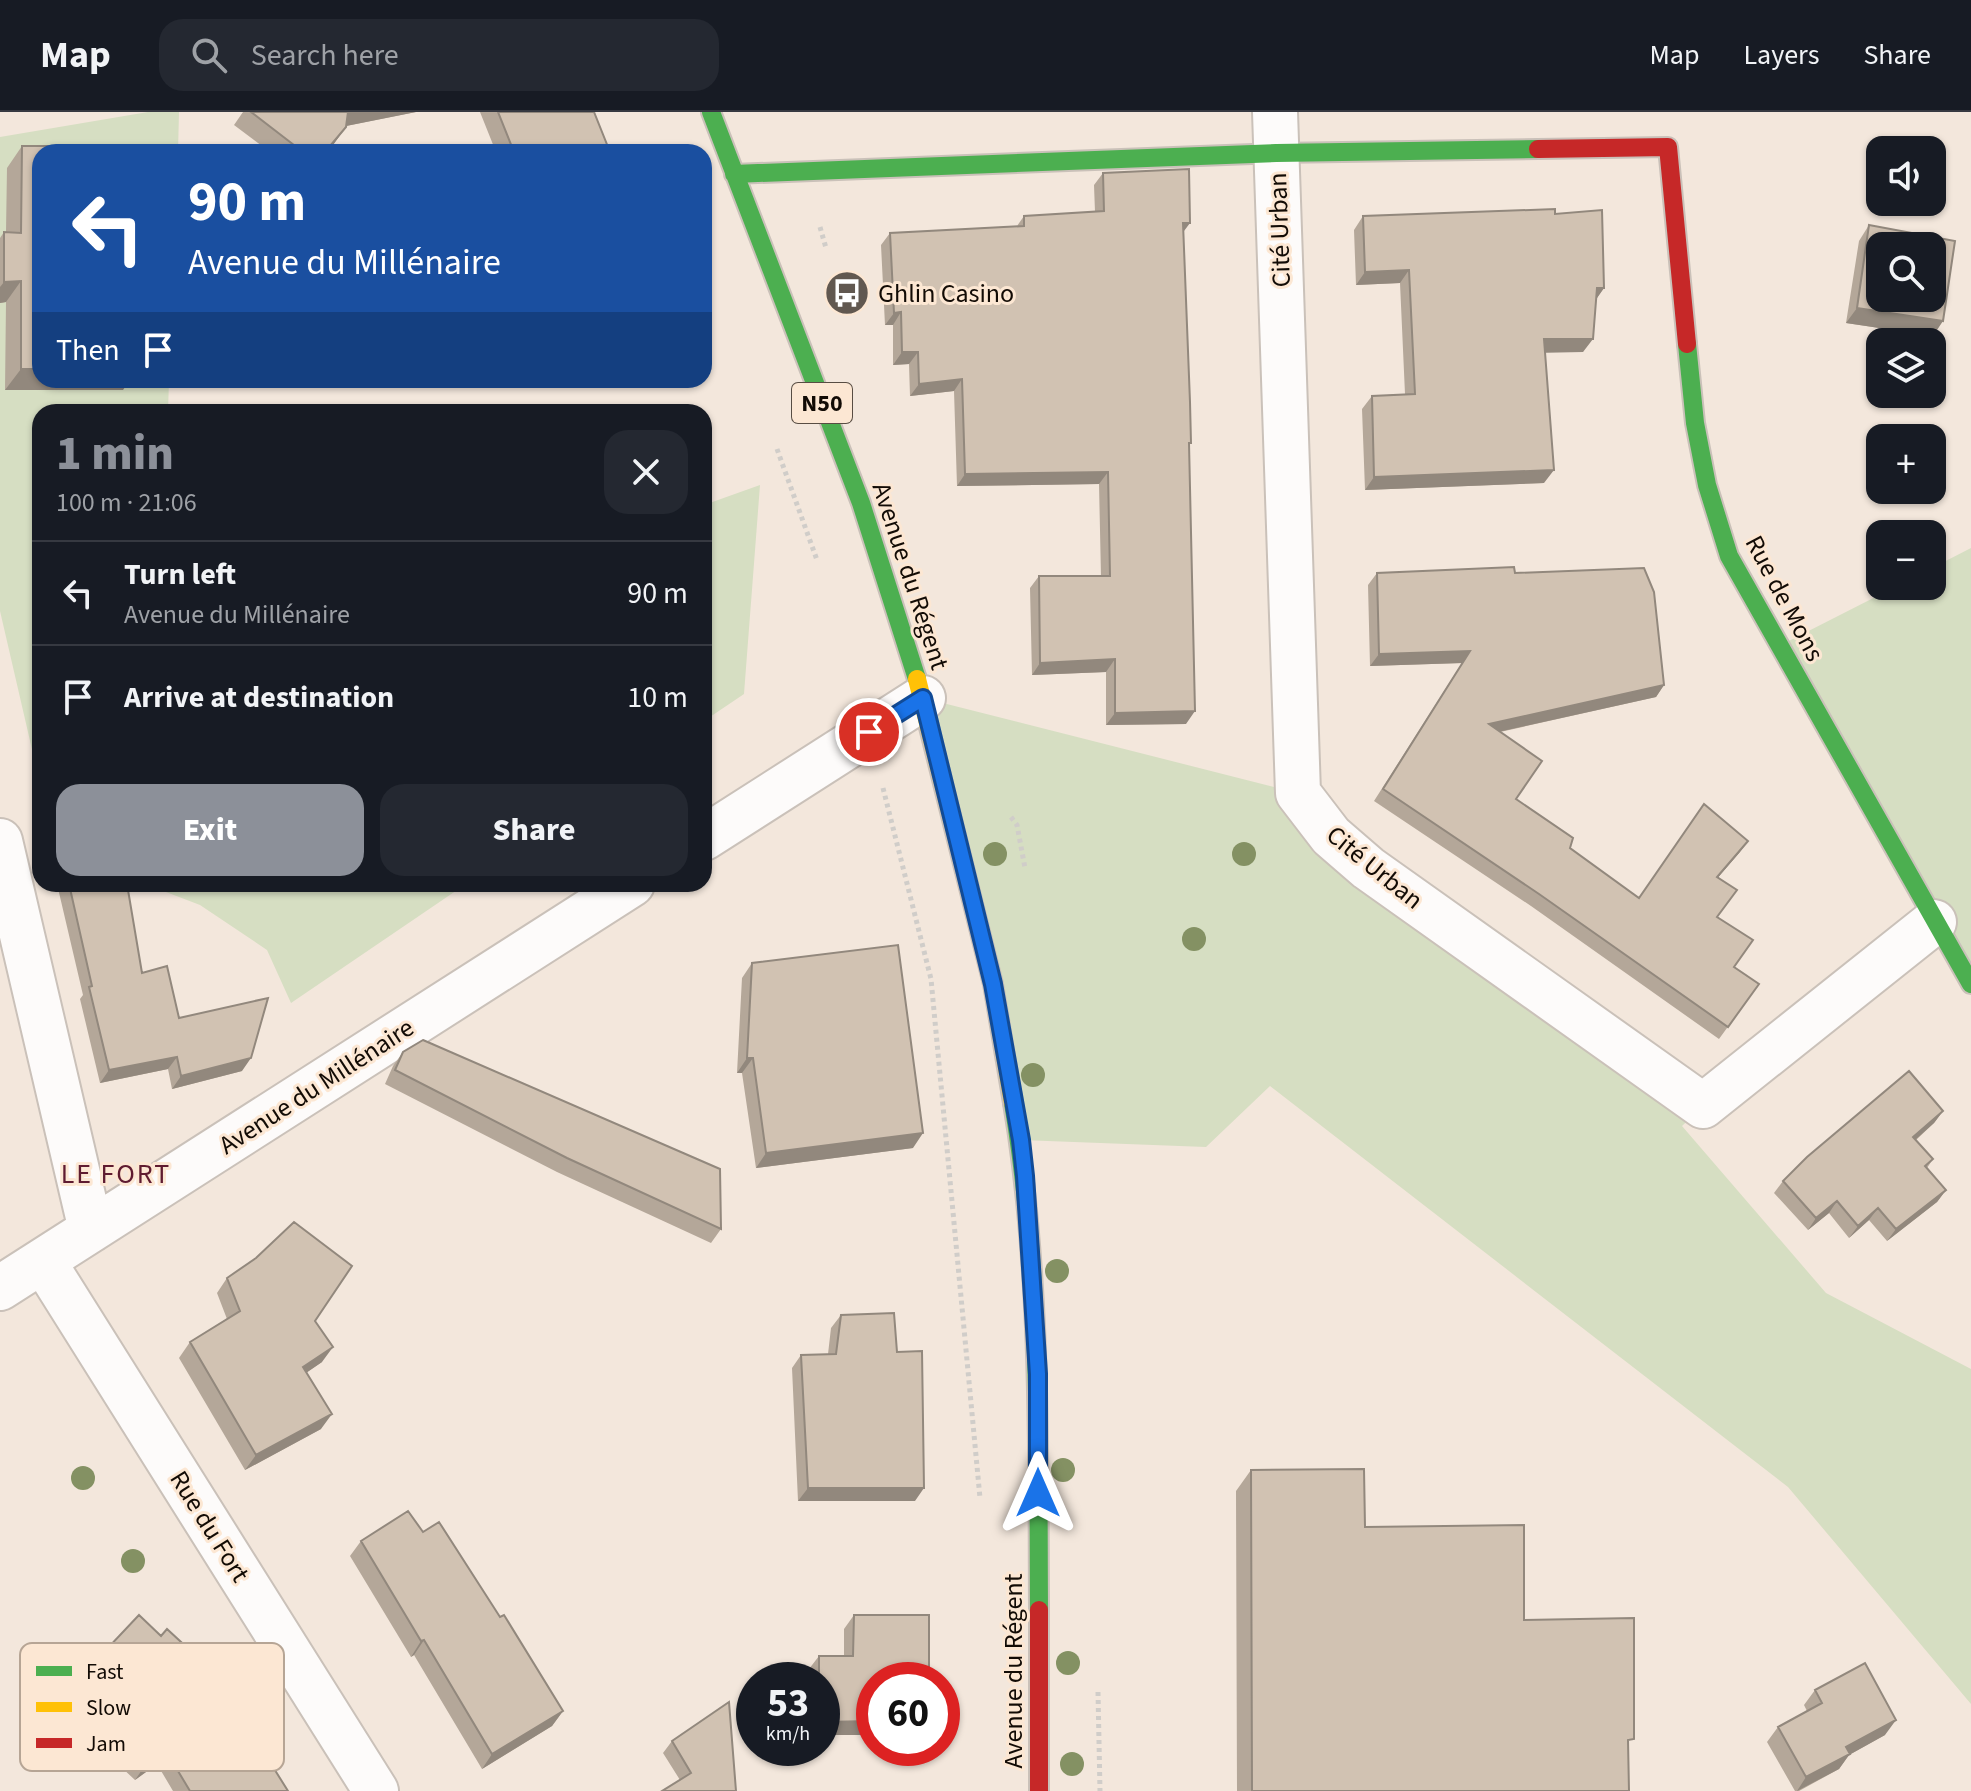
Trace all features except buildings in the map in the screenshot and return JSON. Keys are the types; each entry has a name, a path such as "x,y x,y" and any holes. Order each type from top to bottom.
{"street":[{"name":"Avenue du Régent","path":"711,112 861,503 923,698 993,984 1025,1176 1038,1374 1039,1791"},
{"name":"Cité Urban","path":"734,174 1275,132 1668,147"},
{"name":"Cité Urban","path":"1275,132 1298,793 1331,836 1368,868 1703,1106 1934,922"},
{"name":"Rue de Mons","path":"1668,147 1695,423 1707,485 1729,556 1971,984"},
{"path":"712,833 923,698"},
{"path":"0,841 91,1230"},
{"name":"Avenue du Millénaire","path":"0,1288 619,892"},
{"name":"Rue du Fort","path":"43,1261 283,1643"},
{"name":"Rue du Fort","path":"284,1645 376,1791"}],"path":[{"path":"772,435 821,570"},
{"path":"869,732 931,979 981,1509"}],"green space":[{"path":"148,112 179,112 178,144 32,144 32,388 169,388 168,404 32,404 32,749 0,611 0,137"},
{"path":"760,485 744,694 712,716 712,502"},
{"path":"1971,548 1971,984 1779,646 1869,600 1946,600 1946,561"},
{"path":"923,698 1298,793 1703,1106 1682,1126 1826,1293 1971,1369 1971,1704 1788,1487 1270,1086 1206,1147 1021,1140"},
{"path":"166,892 454,892 291,1003 267,950 200,905"}],"traffic: fast":[{"path":"711,112 861,503 917,679"},
{"path":"734,174 1276,153 1538,149"},
{"path":"1687,344 1695,423 1707,485 1729,556 1971,984"},
{"path":"1013,1103 1029,1229 1033,1292 1038,1419 1039,1610"}],"traffic: slow":[{"path":"917,679 993,984 1013,1103"}],"traffic: jam":[{"path":"1538,149 1668,147 1687,344"},
{"path":"1039,1610 1039,1791"}],"place":[{"name":"Ghlin Casino","path":"847,293"}],"district":[{"name":"LE FORT","path":"116,1173"}],"route":[{"path":"869,732 923,698 993,984 1025,1176 1038,1374 1038,1493"}]}
